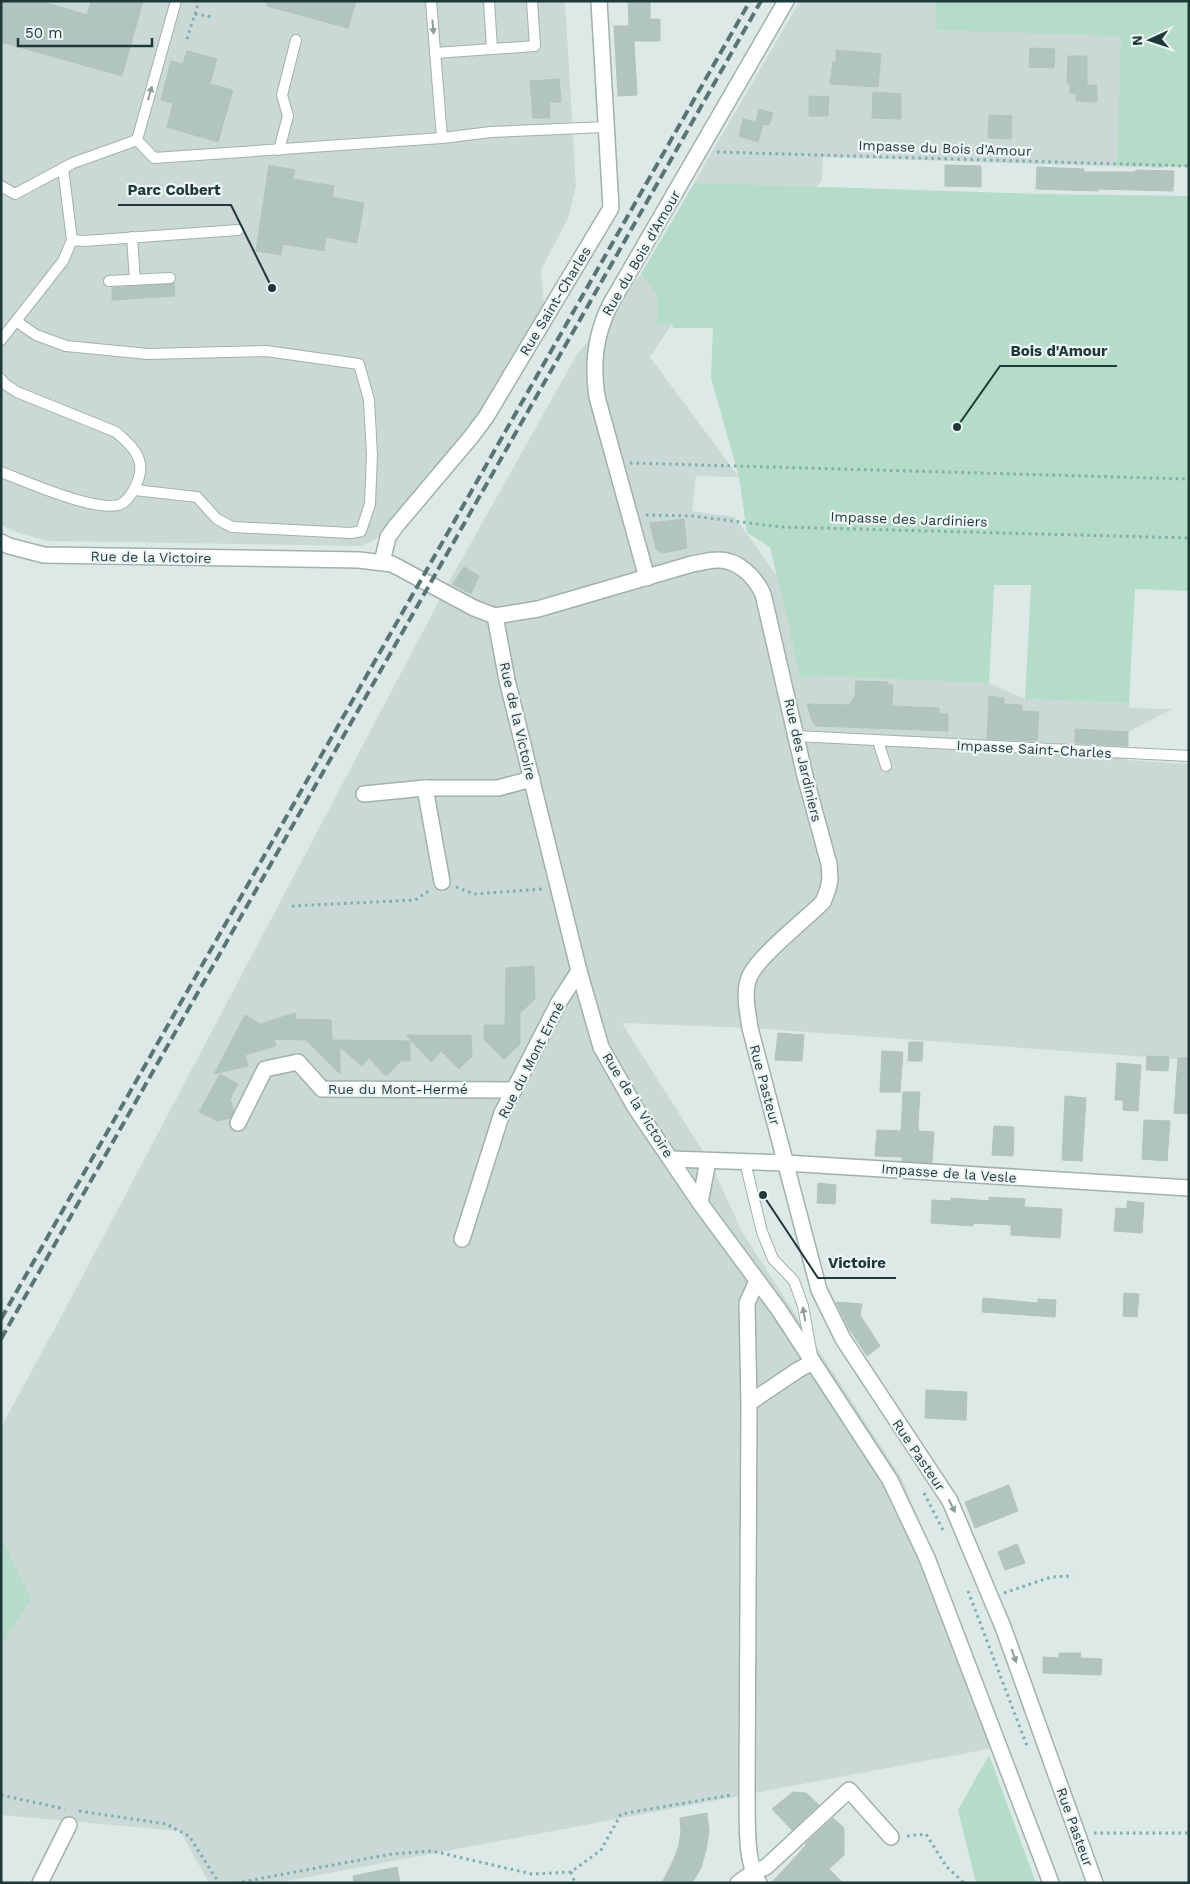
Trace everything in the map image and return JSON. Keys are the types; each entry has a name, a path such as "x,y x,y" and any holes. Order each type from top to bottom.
{"street":[{"name":"Rue Saint-Charles","path":"382,562 388,537 486,417 611,208 599,1"},
{"name":"Rue du Bois d'Amour","path":"647,578 596,390 594,367 599,332 610,305 786,1"},
{"name":"Rue de la Victoire","path":"1,542 9,546 44,555 359,560 382,562 405,570 474,608 495,616 507,680 579,971 601,1047 636,1107 671,1160 813,1362 890,1480 927,1558 1051,1883"},
{"name":"Rue des Jardiniers","path":"647,578 692,564 725,560 737,565 753,578 764,594 796,736 829,864 830,879 823,902 758,963 749,978 746,996 750,1028"},
{"path":"495,616 538,609 647,578"},
{"path":"364,794 425,788 498,788 532,779"},
{"path":"425,788 442,882"},
{"name":"Rue du Mont Ermé","path":"462,1239 502,1113 559,1002 579,971"},
{"name":"Rue Pasteur","path":"750,1028 820,1290 843,1339 950,1501 1003,1627 1095,1883"},
{"name":"Rue du Mont-Hermé","path":"238,1123 265,1069 298,1062 322,1089 514,1090"},
{"name":"Impasse de la Vesle","path":"671,1160 786,1163 1189,1188"},
{"path":"700,1203 708,1161"},
{"path":"756,1878 748,1842 747,1792 750,1403 747,1303 757,1281"},
{"path":"750,1403 813,1362"},
{"path":"738,1883 756,1878 849,1790 891,1837"},
{"path":"40,1883 70,1825"}],"lane":[{"path":"137,140 176,1"},
{"path":"431,1 442,138"},
{"path":"489,1 492,49"},
{"path":"435,53 535,46 532,1"},
{"path":"279,150 288,116 282,95 296,40"},
{"path":"137,140 154,158 442,138 491,132 605,127"},
{"path":"1,186 16,194 73,163 137,140"},
{"path":"1,340 63,261 72,240 63,168"},
{"path":"72,240 84,241 238,230"},
{"path":"132,237 135,280"},
{"path":"109,282 170,278"},
{"path":"16,321 36,335 66,346 148,354 266,352 359,364 369,400 372,455 370,504 361,531 351,533 232,526 217,519 197,497 136,490"},
{"path":"1,379 17,392 116,432 138,455 140,474 136,490 122,504 105,505 86,503 1,472"},
{"name":"Impasse Saint-Charles","path":"796,736 1189,756"},
{"path":"878,740 886,766"},
{"path":"745,1162 762,1232 773,1258 794,1281 803,1306 813,1362"}],"path":[{"path":"187,40 198,1"},
{"path":"195,14 212,17"},
{"name":"Impasse du Bois d'Amour","path":"701,148 710,152 1189,166"},
{"path":"616,462 1189,479"},
{"name":"Impasse des Jardiniers","path":"630,514 693,516 781,526 1189,538"},
{"path":"292,906 415,900 442,882 474,894 559,888"},
{"path":"923,1492 944,1533"},
{"path":"991,1597 1051,1577 1073,1576"},
{"path":"967,1587 1029,1753"},
{"path":"236,1883 392,1854 432,1851 532,1874 571,1872 601,1850 620,1814 747,1792"},
{"path":"1,1795 68,1809"},
{"path":"78,1811 166,1824 189,1836 219,1883"},
{"path":"1077,1833 1189,1833"},
{"path":"891,1837 926,1834 946,1866 964,1883"},
{"path":"571,1872 575,1883"}],"shaded area":[{"path":"1,1 565,1 576,186 568,218 541,270 544,306 468,435 381,536 362,546 48,541 18,533 1,525"},
{"path":"800,1 1189,1 1168,41 1164,168 823,157 822,181 672,324 650,357 739,477 696,476 692,511 735,517 777,576 989,683 1025,699 1129,703 1130,708 1172,709 1128,732 1127,760 1189,764 1189,1060 750,1028 622,1023 704,1153 742,1232 901,1477 924,1532 931,1576 994,1748 276,1883 209,1883 180,1831 1,1815 1,1427 449,582 576,356 641,274"}],"green space":[{"path":"936,1 1189,1 1189,167 1117,165 1121,36 935,30"},
{"path":"695,183 1042,194 1189,196 1189,591 1135,589 1129,703 1025,699 1031,585 994,585 989,683 812,675 801,678 770,547 747,533 739,477 711,378 713,328 673,328 672,324 657,324 657,294 641,274"},
{"path":"1,1537 31,1599 1,1647"},
{"path":"989,1755 1036,1883 976,1883 958,1810"}],"building":[{"path":"1,1 41,1 87,15 91,1 143,1 122,76 1,42"},
{"path":"267,1 356,1 348,28 267,6"},
{"path":"628,1 650,1 650,19 660,19 660,41 634,41 637,95 618,96 614,26 629,26"},
{"path":"1030,48 1055,49 1054,68 1029,67"},
{"path":"836,50 881,54 878,87 830,84 833,62 836,62"},
{"path":"187,51 217,59 210,84 233,90 218,142 167,127 173,103 161,100 171,61 183,64"},
{"path":"1068,56 1087,56 1087,85 1097,85 1097,102 1076,101 1076,94 1070,93 1070,83 1067,83"},
{"path":"559,79 561,102 549,102 550,118 533,118 530,81"},
{"path":"873,92 901,94 901,119 872,118"},
{"path":"809,96 829,97 828,116 809,116"},
{"path":"759,109 773,113 769,125 763,124 758,142 739,136 743,119 756,122"},
{"path":"989,115 1012,116 1011,139 988,138"},
{"path":"269,165 295,170 293,179 334,186 332,197 364,203 357,243 326,237 324,251 283,244 281,255 256,251"},
{"path":"945,165 981,166 981,187 945,186"},
{"path":"1037,167 1084,169 1084,172 1174,171 1173,191 1036,189"},
{"path":"174,283 175,296 112,300 112,288"},
{"path":"684,519 687,548 663,553 656,549 650,523"},
{"path":"464,567 479,576 471,594 453,584"},
{"path":"856,681 888,682 888,685 893,685 892,706 939,708 939,713 948,714 948,731 816,726 807,704 849,705 855,696"},
{"path":"989,696 1004,698 1004,704 1022,705 1022,711 1039,712 1037,741 987,739"},
{"path":"1075,729 1128,732 1128,746 1075,743"},
{"path":"534,966 535,999 520,1013 520,1044 504,1060 484,1039 484,1025 505,1025 506,968"},
{"path":"295,1013 296,1019 331,1020 332,1040 410,1041 410,1061 401,1061 386,1076 369,1058 362,1066 340,1047 340,1074 306,1040 274,1039 276,1046 245,1055 248,1066 214,1074 245,1015 260,1024"},
{"path":"778,1033 804,1035 802,1061 775,1060"},
{"path":"406,1035 471,1035 472,1056 459,1069 441,1051 431,1062"},
{"path":"909,1042 923,1042 922,1061 908,1061"},
{"path":"882,1051 903,1052 900,1092 880,1092"},
{"path":"1147,1056 1169,1057 1168,1071 1146,1070"},
{"path":"1178,1058 1189,1058 1189,1114 1174,1113"},
{"path":"1117,1063 1141,1065 1138,1111 1123,1110 1123,1100 1115,1100"},
{"path":"220,1074 238,1084 230,1099 234,1111 230,1118 218,1121 199,1112"},
{"path":"903,1092 920,1092 918,1126 919,1131 934,1132 932,1163 902,1161 902,1157 875,1156 877,1130 901,1131"},
{"path":"1065,1096 1086,1098 1082,1161 1062,1160"},
{"path":"1144,1120 1170,1121 1167,1161 1142,1159"},
{"path":"994,1126 1014,1127 1013,1156 992,1155"},
{"path":"818,1183 836,1185 835,1204 817,1203"},
{"path":"989,1197 1025,1199 1024,1207 1062,1209 1060,1238 1011,1235 1011,1225 973,1223 973,1226 931,1223 932,1200 951,1201 951,1198 989,1201"},
{"path":"1127,1201 1144,1203 1142,1233 1114,1231 1116,1208 1127,1209"},
{"path":"1124,1293 1139,1294 1137,1317 1123,1316"},
{"path":"983,1298 1038,1303 1038,1299 1056,1300 1055,1317 982,1312"},
{"path":"836,1302 862,1304 860,1315 880,1346 867,1356 848,1327"},
{"path":"926,1390 967,1392 966,1420 925,1418"},
{"path":"1009,1485 1018,1511 975,1528 965,1502"},
{"path":"1017,1544 1025,1563 1005,1570 998,1552"},
{"path":"1059,1653 1081,1653 1080,1658 1102,1659 1101,1675 1043,1673 1043,1657 1059,1658"},
{"path":"793,1792 806,1793 819,1805 792,1830 772,1809"},
{"path":"707,1813 709,1831 706,1850 701,1868 692,1883 662,1883 679,1845 680,1818"},
{"path":"833,1818 844,1828 844,1855 829,1869 843,1883 771,1883 805,1844"},
{"path":"397,1867 400,1883 354,1883 353,1876"}],"railway":[{"path":"1,1319 750,1"},
{"path":"1,1339 761,1"}],"place":[{"name":"Parc Colbert","path":"272,288"},
{"name":"Bois d'Amour","path":"957,427"},
{"name":"Victoire","path":"763,1195"}]}
